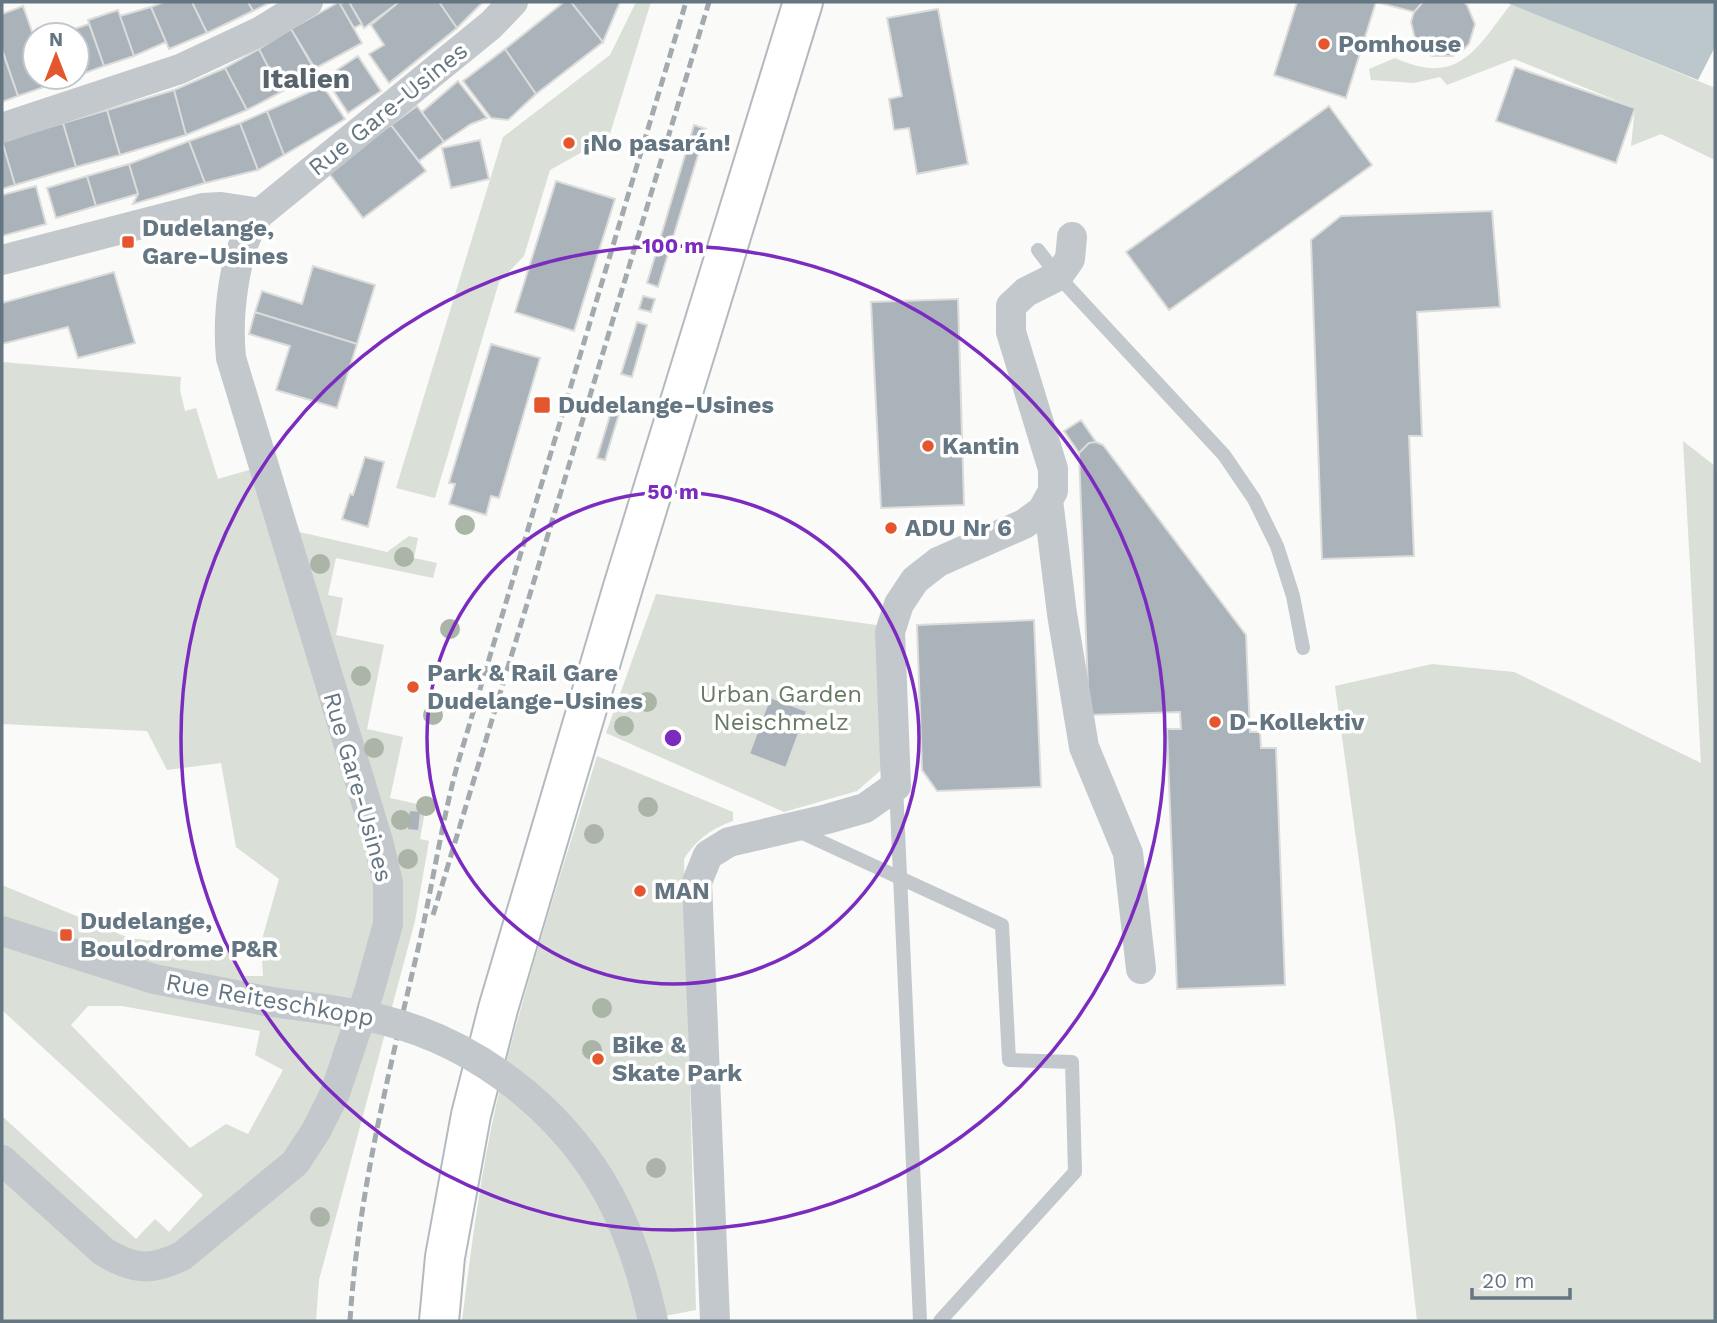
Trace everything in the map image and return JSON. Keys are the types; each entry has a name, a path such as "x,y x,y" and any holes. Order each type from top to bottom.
{"main road":[{"path":"439,1321 445,1257 471,1115 498,1009 794,24 803,2"}],"street":[{"path":"2,128 180,69 261,31 308,2"},
{"name":"Rue Gare-Usines","path":"2,1160 104,1252 122,1263 142,1268 163,1265 182,1256 295,1163 316,1131 335,1093 373,981 388,924 388,883 378,841 231,358 228,329 232,296 246,236 260,213 491,25 513,2"},
{"path":"2,260 202,208 221,207 260,213"},
{"path":"715,1321 697,882 708,855 729,842 865,808 896,786 890,632 899,604 915,580 938,562 1024,524 1042,511 1053,491 1053,469 1011,332 1011,306 1026,292 1058,276 1070,259 1072,237"},
{"path":"1048,500 1062,614 1084,747 1128,853 1142,969"},
{"name":"Rue Reiteschkopp","path":"2,931 154,979 383,1020 448,1042 502,1074 550,1115 590,1163 622,1217 643,1276 653,1321"}],"lane":[{"path":"1038,250 1058,276 1224,455 1254,499 1281,558 1293,596 1303,648"},
{"path":"896,786 920,1321"},
{"path":"789,827 1002,925 1009,1060 1072,1062 1076,1172 940,1321"}],"green space":[{"path":"636,2 651,2 609,137 550,170 524,256 499,282 435,498 396,488 503,137 610,55"},
{"path":"1511,4 1713,87 1715,82 1715,160 1661,134 1631,146 1635,108 1514,59 1447,85 1440,77 1414,83 1371,80 1369,69 1395,58 1417,66 1435,68 1451,66 1464,59 1476,49"},
{"path":"2,362 181,377 180,390 185,411 196,408 218,479 263,466 282,528 387,552 409,536 418,538 414,558 437,563 433,578 336,558 328,595 343,598 336,635 384,645 367,729 403,737 390,798 426,806 420,839 429,841 415,921 319,1280 316,1321 2,1321 2,1116 136,1239 155,1219 169,1232 203,1195 2,1010 2,885 129,938 227,950 243,976 263,976 261,943 279,879 236,847 221,763 167,770 147,731 2,724","holes":["88,1006 122,1006 260,1031 255,1055 283,1070 248,1134 226,1124 190,1148 71,1025"]},
{"path":"1683,441 1715,466 1715,1321 1417,1321 1395,1123 1335,686 1432,664 1514,672 1701,763"},
{"name":"Urban Garden Neischmelz","path":"656,594 876,625 881,770 857,791 784,812 606,733"},
{"name":"Bike & Skate Park","path":"597,756 733,812 733,821 705,835 684,859 696,1310 639,1321 462,1321 494,1113 535,961"}],"shaded area":[{"path":"1505,2 1715,2 1715,47 1698,80"}],"building":[{"path":"164,2 192,2 207,33 169,49 151,7"},
{"path":"192,2 248,2 253,11 207,33"},
{"path":"248,2 271,2 253,11"},
{"path":"339,2 362,43 314,69 291,29"},
{"path":"349,2 362,24 354,28 340,4"},
{"path":"349,2 399,2 364,28"},
{"path":"399,2 439,2 457,28 389,83 369,54 384,45 371,25"},
{"path":"439,2 483,2 457,28"},
{"path":"564,2 571,2 603,42 536,94 505,49"},
{"path":"571,2 620,2 603,42"},
{"name":"Pomhouse","path":"1297,2 1376,2 1346,98 1274,75"},
{"path":"1376,2 1423,2 1414,12"},
{"path":"1423,2 1464,2 1467,5 1475,24 1469,44 1462,51 1453,56 1432,56 1416,43 1411,22 1414,12"},
{"path":"23,6 28,21 21,21 21,91 33,91 18,96 2,49 2,14"},
{"path":"151,7 166,42 134,56 120,16"},
{"path":"938,9 968,164 917,174 909,128 894,130 889,99 902,96 887,18"},
{"path":"118,10 134,56 104,66 91,29 91,21 88,20"},
{"path":"291,29 319,75 281,92 259,49"},
{"path":"91,30 104,66 91,71"},
{"path":"259,49 281,92 247,110 225,68"},
{"path":"505,49 536,94 508,120 491,118 463,81"},
{"path":"2,50 18,96 2,102"},
{"path":"358,56 381,91 348,113 325,78"},
{"path":"1515,67 1635,108 1616,163 1496,121"},
{"path":"225,68 247,110 186,135 174,90"},
{"path":"458,81 487,118 471,124 444,142 422,112"},
{"path":"323,86 345,119 284,155 267,111"},
{"path":"174,90 186,135 120,155 107,110"},
{"path":"417,106 444,142 419,161 391,125"},
{"path":"1329,106 1372,165 1169,310 1126,252"},
{"path":"107,110 120,155 76,167 63,123"},
{"path":"267,111 284,155 258,170 240,123"},
{"path":"63,123 76,167 15,185 2,141"},
{"path":"240,123 258,170 205,183 189,141"},
{"path":"391,125 426,171 363,218 328,172"},
{"path":"694,125 706,129 658,287 647,283"},
{"path":"480,140 489,179 451,188 442,148"},
{"path":"2,141 15,185 2,189"},
{"path":"189,141 205,183 133,204 138,194 129,164"},
{"path":"129,164 138,194 96,206 87,176"},
{"path":"87,176 96,206 56,218 47,188"},
{"path":"556,181 615,199 574,331 515,312"},
{"path":"36,186 46,224 2,236 2,195"},
{"path":"1492,211 1500,307 1417,312 1422,436 1409,436 1414,556 1322,559 1311,240 1341,216"},
{"path":"313,266 375,285 357,344 255,312 262,291 302,304"},
{"path":"114,272 135,343 78,358 68,327 2,344 2,303"},
{"path":"643,296 655,299 651,312 639,309"},
{"path":"958,299 964,505 881,508 871,302"},
{"path":"255,312 357,344 337,408 276,390 290,346 249,334"},
{"path":"637,322 647,325 632,377 621,374"},
{"path":"491,344 540,358 499,498 491,496 486,515 449,504 455,484 449,483"},
{"path":"611,412 619,414 605,460 597,458"},
{"path":"1081,420 1096,442 1089,443 1079,453 1064,431"},
{"name":"D-Kollektiv","path":"1089,443 1103,445 1246,635 1250,732 1260,732 1261,748 1276,748 1285,985 1177,989 1167,729 1181,729 1180,712 1089,715 1079,453"},
{"path":"365,457 384,462 368,527 342,519"},
{"path":"1034,620 1041,787 937,791 922,770 917,625"},
{"path":"770,697 807,711 786,768 749,754"},
{"path":"409,810 421,811 419,831 407,830"}],"railway":[{"path":"350,1321 367,1180 457,766 686,2"},
{"path":"433,915 709,2"}],"place":[{"name":"Pomhouse","path":"1324,44"},
{"name":"¡No pasarán!","path":"569,143"},
{"name":"Dudelange, Gare-Usines","path":"128,242"},
{"name":"Dudelange-Usines","path":"542,405"},
{"name":"Kantin","path":"928,446"},
{"name":"ADU Nr 6","path":"891,528"},
{"name":"Park & Rail Gare Dudelange-Usines","path":"413,687"},
{"name":"D-Kollektiv","path":"1215,722"},
{"name":"MAN","path":"640,891"},
{"name":"Dudelange, Boulodrome P&R","path":"66,935"},
{"name":"Bike & Skate Park","path":"598,1059"}],"district":[{"name":"Italien","path":"306,78"}]}
